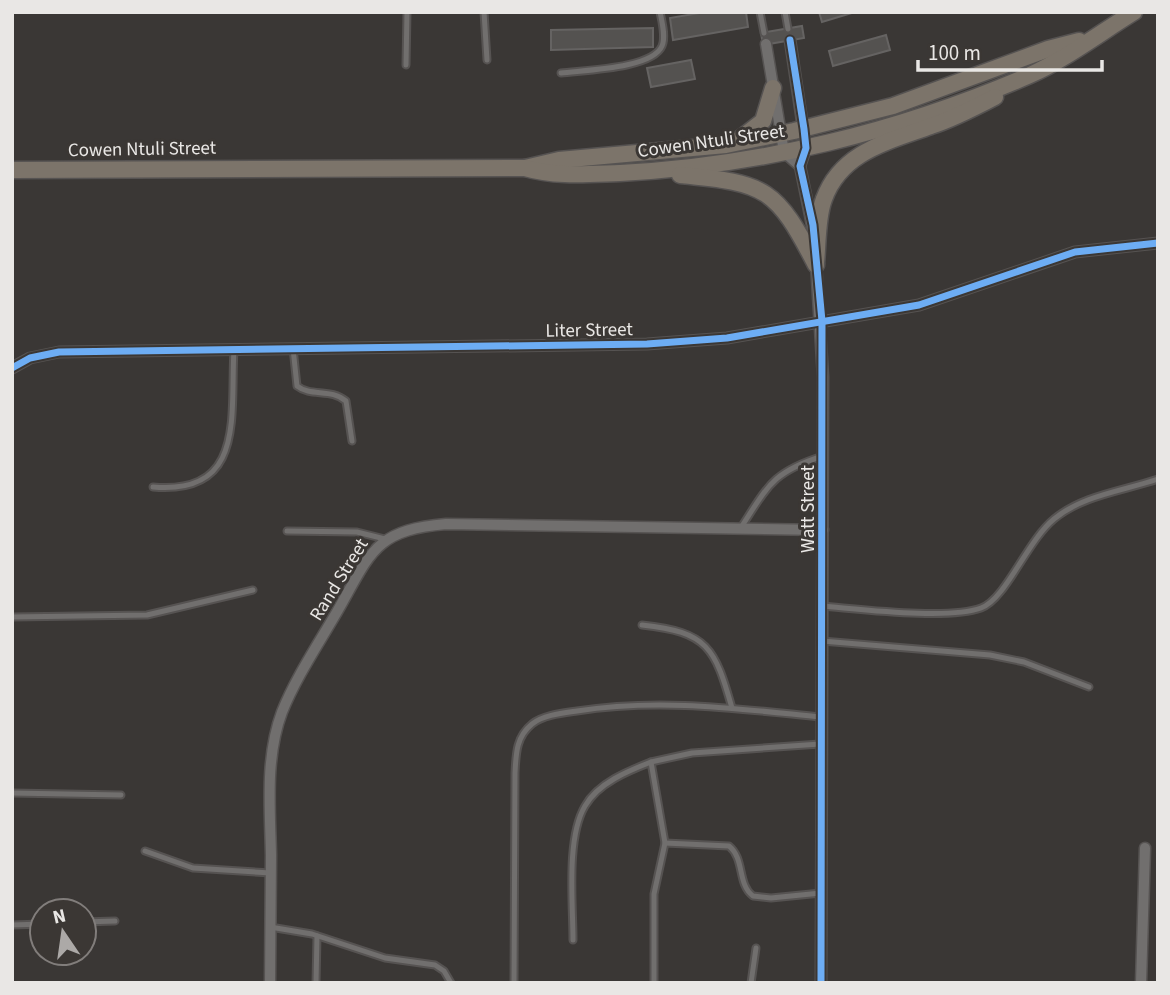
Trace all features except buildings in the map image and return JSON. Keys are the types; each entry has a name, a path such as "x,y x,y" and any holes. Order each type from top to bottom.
{"highway":[{"name":"Cowen Ntuli Street","path":"12,170 525,169 565,174 648,172 806,148 898,123 1029,75 1134,12"},
{"name":"Cowen Ntuli Street","path":"525,169 559,160 726,145 804,129 893,106 1048,49 1091,38"},
{"path":"817,265 822,201 835,175 849,160 890,139 977,106 1029,75"},
{"path":"726,145 755,129 763,121 773,88"},
{"path":"648,172 729,180 760,190 788,214 817,265"}],"street":[{"path":"766,44 784,152 800,166 806,148 790,40"},
{"name":"Watt Street","path":"800,166 813,225 822,321 821,983"},
{"name":"Liter Street","path":"12,368 30,358 59,352 684,343 919,305 1075,251 1158,243"},
{"name":"Rand Street","path":"270,983 272,758 282,712 361,571 385,539 401,531 446,524 823,530"},
{"path":"1141,983 1145,848"}],"lane":[{"path":"406,65 407,12"},
{"path":"484,12 487,60"},
{"path":"561,73 621,66 651,56 662,47 660,12"},
{"path":"760,12 764,33"},
{"path":"785,12 788,29"},
{"path":"293,348 295,381 300,390 332,393 346,401 352,441"},
{"path":"153,487 174,489 197,484 208,478 225,457 234,349"},
{"path":"740,528 778,475 797,464 823,456"},
{"path":"822,606 899,611 963,611 982,608 996,600 1026,550 1055,517 1075,504 1158,479"},
{"path":"287,531 357,532 385,539"},
{"path":"12,617 147,615 253,590"},
{"path":"642,625 671,628 685,633 711,650 720,666 732,708"},
{"path":"822,640 990,654 1024,662 1089,687"},
{"path":"514,983 515,773 519,741 533,723 548,717 604,707 706,704 821,717"},
{"path":"573,940 574,855 584,808 605,785 651,762 692,752 771,750 820,744"},
{"path":"651,762 665,843 654,894 654,983"},
{"path":"12,793 121,795"},
{"path":"665,843 729,846 735,852 744,884 753,897 821,893"},
{"path":"145,851 193,868 271,873"},
{"path":"98,922 115,921"},
{"path":"270,927 317,936 386,958 435,965 444,971 451,983"},
{"path":"316,983 317,936"},
{"path":"751,983 756,948"}],"cycle path":[{"path":"790,40 806,148 800,166 813,225 822,321 821,983"},
{"path":"12,368 30,358 59,352 647,344 727,338 919,305 1075,252 1158,243"}]}
